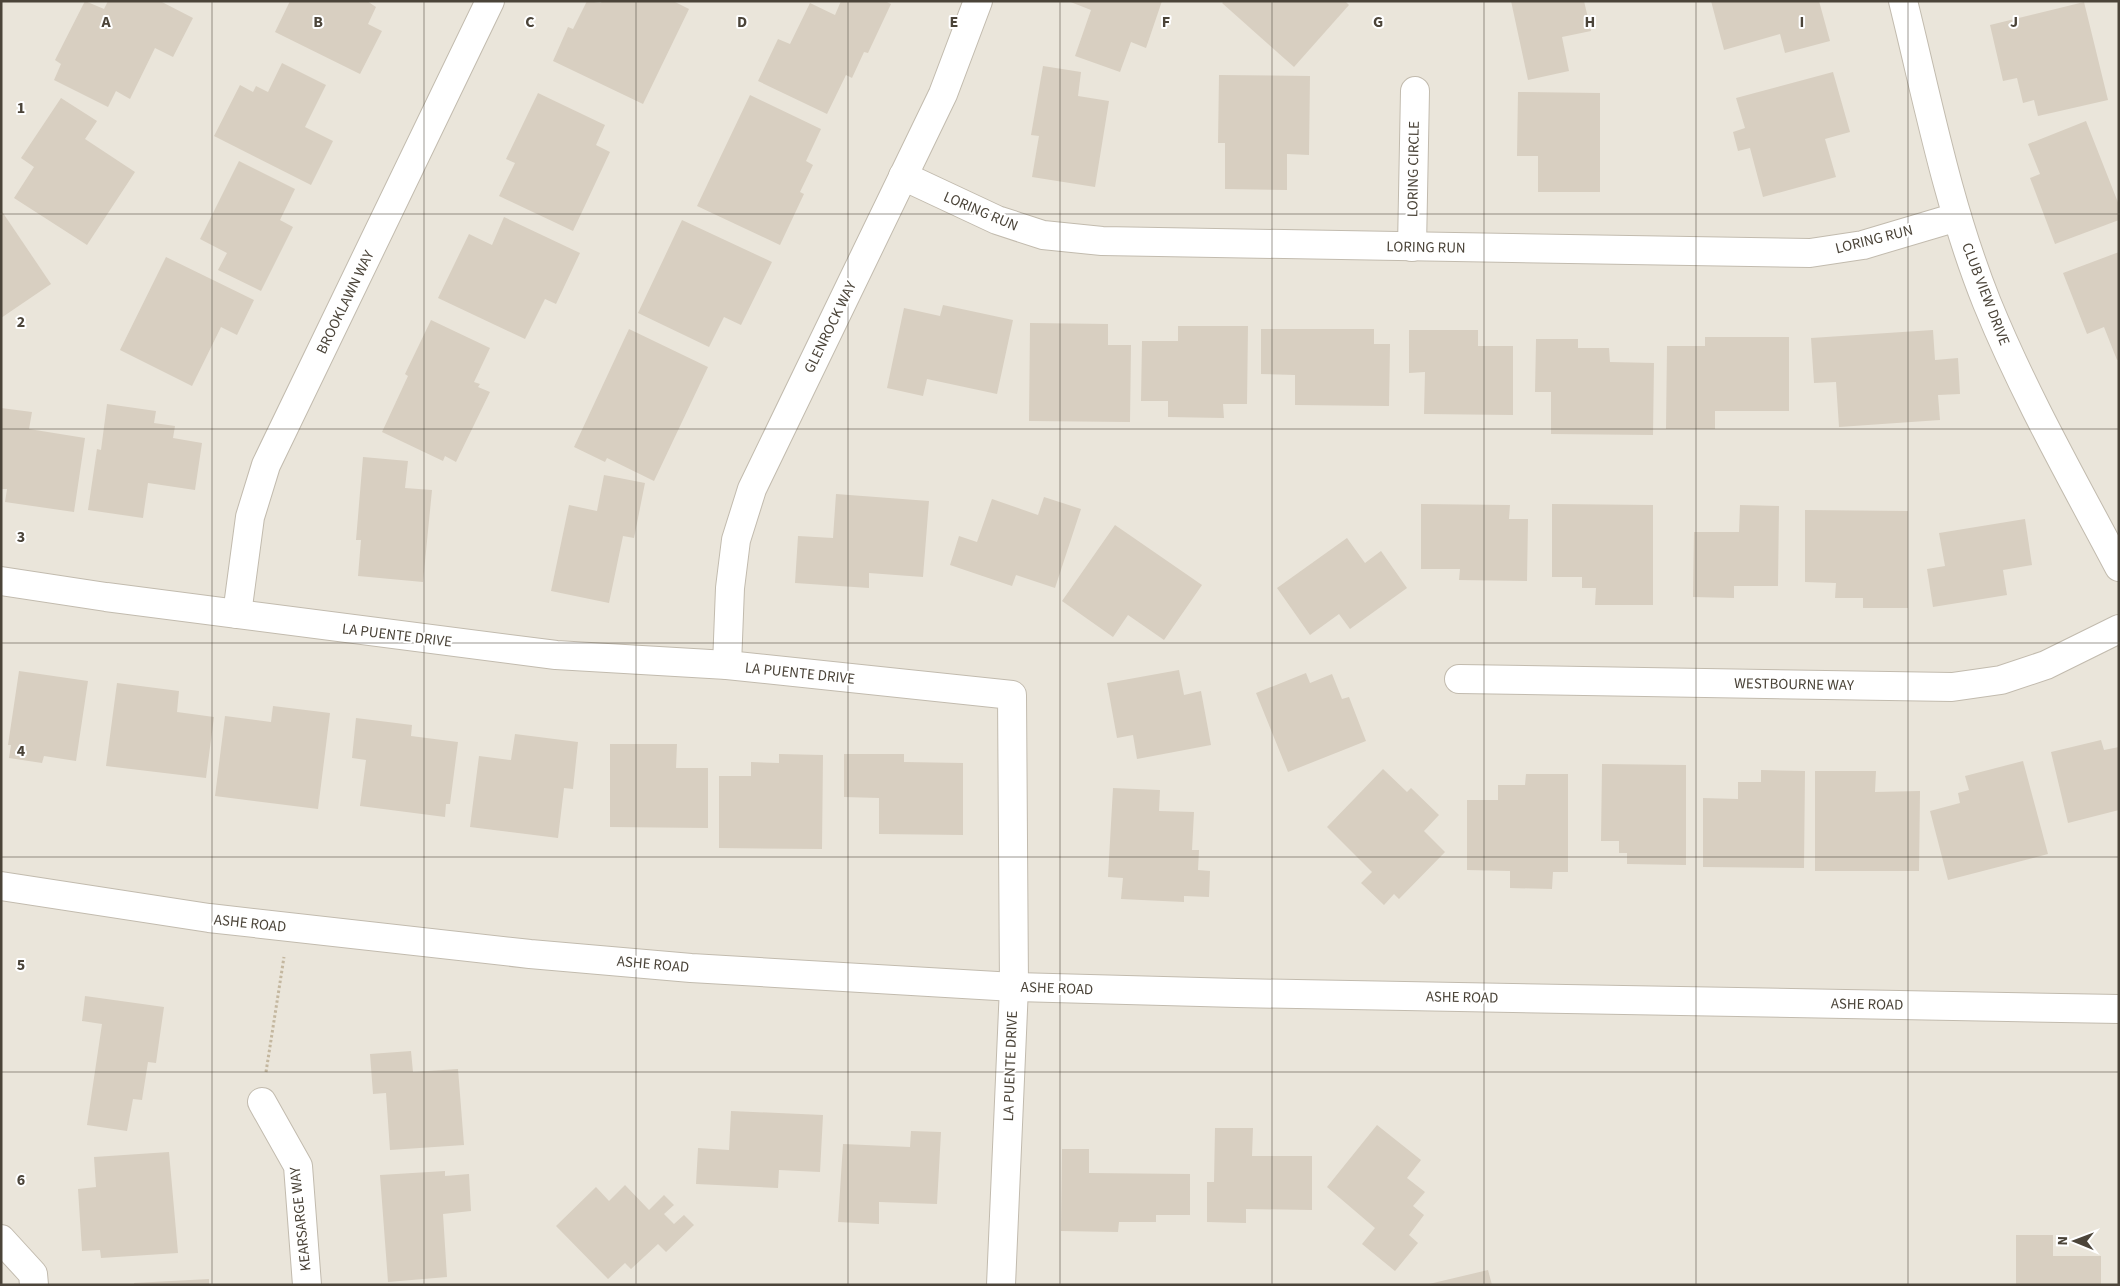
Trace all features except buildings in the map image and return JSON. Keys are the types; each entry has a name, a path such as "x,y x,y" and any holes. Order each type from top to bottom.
{"street":[{"name":"BROOKLAWN WAY","path":"237,614 250,516 266,465 490,1"},
{"name":"GLENROCK WAY","path":"727,665 730,588 736,540 752,488 943,94 978,1"},
{"name":"CLUB VIEW DRIVE","path":"1903,1 1956,217 1987,303 2029,396 2119,567"},
{"name":"LORING CIRCLE","path":"1412,246 1415,91"},
{"name":"LORING RUN","path":"903,176 997,220 1043,234 1102,241 1810,252 1863,245 1956,217"},
{"name":"LA PUENTE DRIVE","path":"1,581 106,597 556,655 727,665 1012,695 1014,987 1001,1285"},
{"name":"WESTBOURNE WAY","path":"1459,679 1952,687 2001,680 2046,665 2119,629"},
{"name":"ASHE ROAD","path":"1,886 209,918 530,954 682,967 1014,987 1237,993 2119,1009"},
{"name":"KEARSARGE WAY","path":"262,1102 298,1166 307,1285"},
{"path":"1,1239 34,1274 34,1285"}],"path":[{"path":"262,1102 288,927"}],"shaded area":[{"path":"1,1 2119,1 2119,1285 1,1285"}]}
